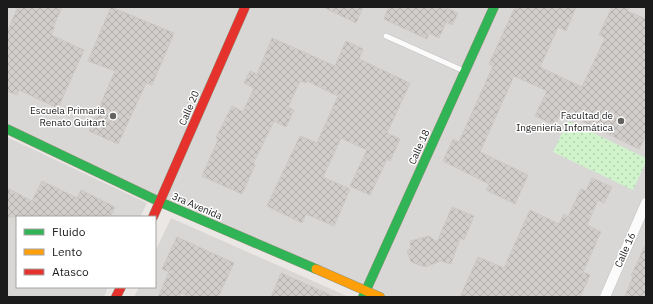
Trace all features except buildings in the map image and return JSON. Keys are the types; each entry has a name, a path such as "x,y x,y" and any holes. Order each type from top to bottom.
{"street":[{"name":"Calle 20","path":"153,216 245,7"},
{"name":"Calle 18","path":"364,294 494,7"},
{"name":"3ra Avenida","path":"7,130 160,202 364,294 380,297"},
{"name":"Calle 16","path":"605,297 646,203"},
{"path":"116,297 120,288"}],"lane":[{"path":"386,36 465,71"}],"shaded area":[{"path":"7,7 646,7 646,297 380,297 7,129"},
{"path":"271,7 309,7 352,27 334,64 260,30"},
{"path":"411,7 470,7 460,29"},
{"path":"7,137 147,203 140,216 16,216 16,288 108,288 104,297 7,297"},
{"path":"171,218 349,297 134,297 138,288 156,288 156,250"}],"green space":[{"path":"568,121 646,158 646,162 633,190 553,152"}],"traffic: fast":[{"path":"363,297 494,7"},
{"path":"7,129 160,202 316,269"}],"traffic: slow":[{"path":"316,269 380,297"}],"traffic: jam":[{"path":"153,216 245,7"},
{"path":"116,297 120,288"}],"place":[{"name":"Escuela Primaria Renato Guitart","path":"113,116"},
{"name":"Facultad de Ingeniería Infomática","path":"621,121"}]}
